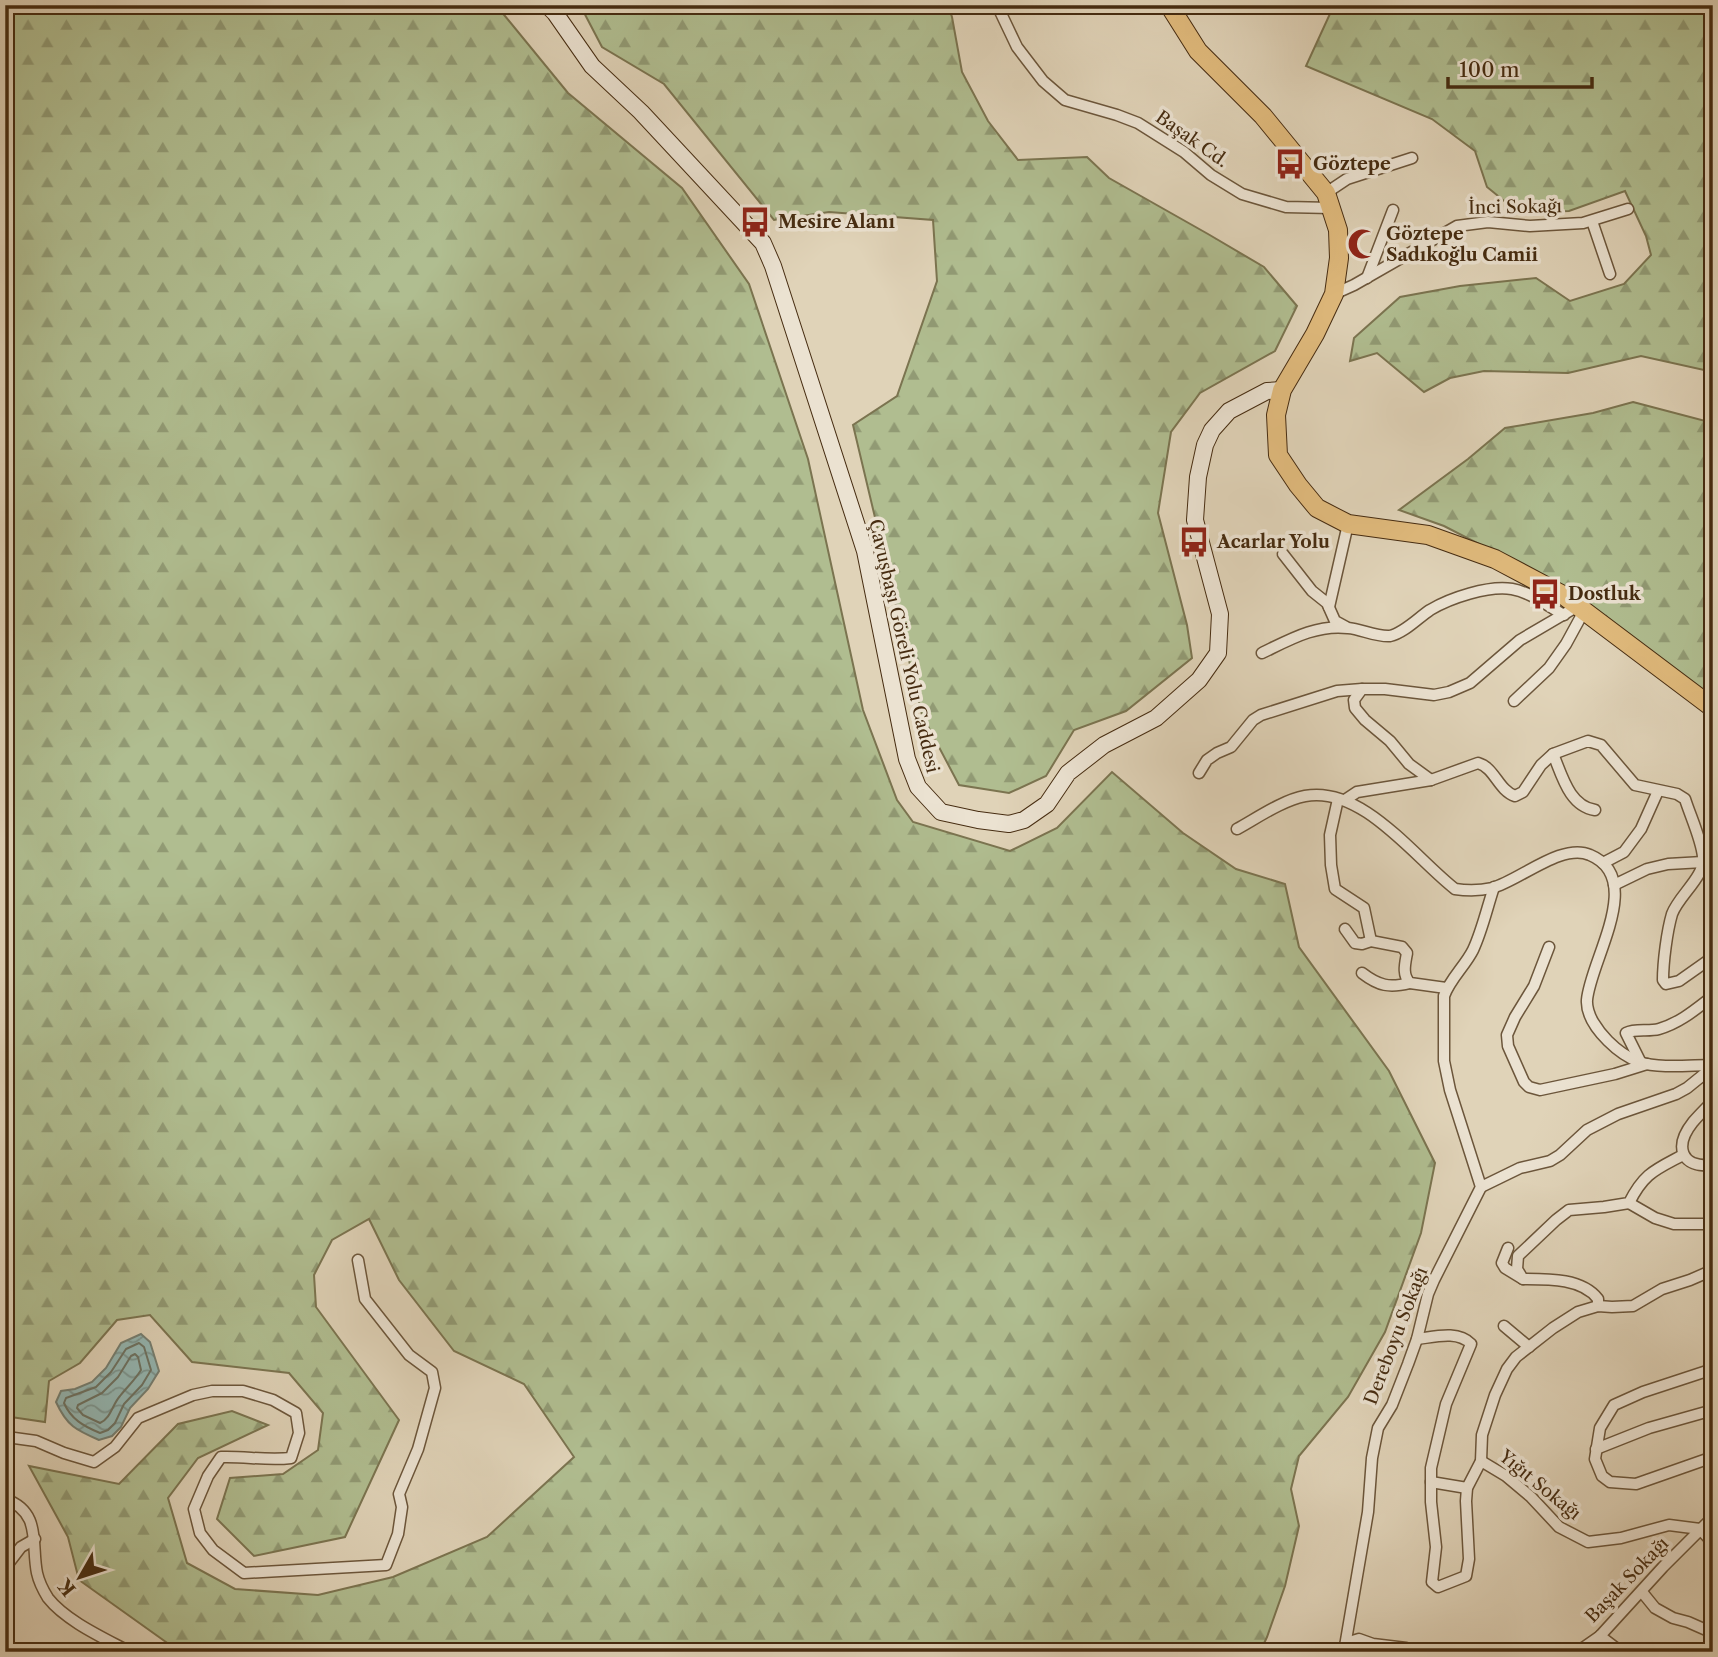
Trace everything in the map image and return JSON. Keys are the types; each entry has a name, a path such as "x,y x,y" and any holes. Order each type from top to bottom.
{"main road":[{"name":"Çavuşbaşı Göreli Yolu Caddesi","path":"547,5 592,66 650,122 763,243 773,265 865,551 907,759 918,787 941,812 1009,824 1024,820 1047,804 1068,773 1104,746 1156,718 1199,680 1218,653 1220,614 1195,520 1198,477 1205,445 1212,430 1229,411 1267,391 1282,390"},
{"path":"1169,5 1198,51 1262,116 1329,201 1338,230 1339,258 1334,294 1315,334 1282,390 1276,415 1278,455 1298,485 1317,508 1348,524 1428,536 1495,559 1563,595 1576,611 1713,709"}],"street":[{"name":"Başak Cd.","path":"996,5 1017,47 1043,81 1065,100 1138,123 1242,194 1286,206 1329,201"},
{"path":"1329,201 1347,179 1412,158"},
{"name":"İnci Sokağı","path":"1334,294 1457,226 1488,222 1530,226 1583,223 1628,209"},
{"path":"1367,278 1393,210"},
{"path":"1592,221 1610,274"},
{"path":"1329,607 1348,524"},
{"path":"1283,554 1312,591 1327,603 1335,621 1346,627"},
{"path":"1262,653 1295,636 1318,629 1346,627 1389,636 1451,599 1499,589 1522,592 1576,611"},
{"path":"1199,773 1207,760 1231,747 1253,720 1261,715 1337,691 1385,689 1434,695 1449,692 1470,683 1520,640 1576,611"},
{"path":"1514,701 1549,668 1566,644 1576,611"},
{"path":"1362,689 1354,700 1355,708 1390,741 1409,764 1431,780"},
{"path":"1371,941 1364,908 1335,889 1330,835 1341,799 1357,792 1431,780 1478,763 1486,766 1507,793 1515,796 1523,792 1541,765 1553,754 1588,741 1601,745 1635,785 1677,794 1685,799 1703,862 1702,869 1672,915 1663,980 1666,984 1678,981 1713,957"},
{"path":"1553,754 1569,793 1585,809 1595,810"},
{"path":"1604,863 1624,852 1641,830 1658,791"},
{"path":"1237,829 1283,804 1304,796 1321,795 1341,799 1382,822 1455,889 1469,891 1494,887 1541,863 1570,853 1588,853 1604,863 1611,873 1616,890 1607,935 1592,977 1587,1001 1589,1015 1602,1035 1620,1054 1645,1063 1713,1066"},
{"path":"1614,884 1647,869 1668,864 1703,862"},
{"path":"1494,887 1474,948 1444,996 1444,1061 1450,1090 1481,1187 1520,1168 1550,1161 1587,1130 1618,1114 1676,1094 1713,1066"},
{"path":"1345,929 1355,943 1371,941 1402,947 1407,953 1404,972 1410,983"},
{"path":"1549,947 1538,977 1507,1035 1508,1046 1524,1082 1529,1087 1540,1090 1604,1076 1645,1063"},
{"path":"1362,973 1384,986 1410,983 1447,988"},
{"path":"1645,1063 1626,1033 1630,1030 1655,1030 1674,1024 1713,996"},
{"path":"1713,1101 1692,1123 1683,1139 1683,1155 1689,1162 1713,1165"},
{"path":"1629,1203 1643,1179 1683,1155"},
{"name":"Dereboyu Sokağı","path":"1345,1648 1362,1557 1372,1458 1378,1428 1392,1405 1417,1339 1431,1287 1481,1187"},
{"path":"1523,1279 1517,1269 1518,1256 1569,1210 1629,1203 1655,1218 1674,1224 1713,1224"},
{"path":"1507,1248 1502,1263 1505,1268 1523,1279 1584,1286 1598,1299 1598,1306"},
{"path":"5,1438 36,1441 94,1462 115,1447 138,1418 193,1395 212,1391 243,1391 273,1400 296,1413 299,1433 291,1458 272,1461 220,1457 208,1476 194,1509 200,1533 213,1550 244,1573 386,1565 398,1534 402,1507 399,1494 418,1450 435,1388 432,1372 409,1355 365,1299 358,1260"},
{"path":"1417,1339 1457,1335 1471,1344 1446,1404 1431,1468 1431,1502 1436,1547 1432,1582 1438,1587 1466,1576 1469,1559 1467,1488 1481,1461 1482,1435 1495,1395 1516,1357 1578,1312 1598,1306 1633,1306 1662,1289 1713,1270"},
{"path":"1504,1326 1529,1347"},
{"path":"1713,1369 1643,1392 1614,1405 1600,1428 1595,1459 1602,1476 1611,1482 1636,1484 1713,1457"},
{"path":"1596,1449 1649,1428 1713,1410"},
{"name":"Yığıt Sokağı","path":"1481,1461 1506,1476 1531,1497 1559,1527 1588,1542 1621,1538 1669,1525 1700,1530"},
{"path":"1431,1482 1467,1488"},
{"path":"5,1499 19,1507 31,1522 35,1539 36,1571 39,1582 51,1601 84,1626 130,1652"},
{"name":"Başak Sokağı","path":"1577,1652 1600,1636 1713,1517"},
{"path":"1700,1530 1713,1543"},
{"path":"5,1568 21,1547 35,1539"},
{"path":"1642,1591 1655,1608 1713,1633"},
{"path":"1600,1636 1621,1652"},
{"path":"1345,1648 1359,1639 1414,1652"},
{"path":"1706,1652 1713,1641"}],"green space":[{"path":"5,5 496,5 568,93 682,188 749,284 808,459 863,710 897,800 913,822 1010,851 1057,828 1112,772 1183,833 1236,869 1285,884 1299,947 1389,1071 1435,1163 1421,1233 1385,1332 1348,1397 1299,1456 1291,1489 1299,1526 1285,1586 1260,1652 180,1652 79,1580 68,1537 29,1466 119,1484 178,1424 232,1411 268,1425 198,1458 168,1498 187,1563 235,1589 318,1595 393,1577 487,1537 574,1457 524,1384 454,1351 399,1280 369,1219 332,1240 314,1275 316,1307 399,1420 345,1537 254,1556 217,1519 230,1478 283,1474 318,1450 323,1413 289,1373 192,1362 150,1315 117,1320 80,1363 49,1381 45,1422 5,1418"},
{"path":"580,5 948,5 962,72 988,121 1018,160 1087,157 1109,178 1264,267 1297,306 1275,351 1200,393 1171,432 1158,513 1187,625 1192,658 1126,711 1074,730 1046,776 1009,793 959,785 922,715 853,425 897,396 937,281 933,220 829,212 774,220 664,84 602,47"},
{"path":"1334,5 1713,5 1713,368 1704,370 1641,356 1568,373 1484,371 1450,378 1424,392 1377,353 1350,361 1354,338 1400,297 1460,286 1536,278 1570,301 1624,284 1651,255 1646,236 1625,191 1569,211 1519,213 1487,187 1475,151 1432,119 1306,66"},
{"path":"1633,402 1713,423 1713,707 1526,568 1444,526 1399,510 1505,428 1593,413"}],"water":[{"path":"141,1334 150,1342 159,1371 148,1389 130,1408 121,1427 112,1436 99,1440 78,1430 64,1417 56,1402 61,1391 92,1382 106,1368 121,1343"}],"place":[{"name":"Göztepe","path":"1290,164"},
{"name":"Mesire Alanı","path":"755,222"},
{"name":"Göztepe Sadıkoğlu Camii","path":"1363,244"},
{"name":"Acarlar Yolu","path":"1194,542"},
{"name":"Dostluk","path":"1545,594"}]}
